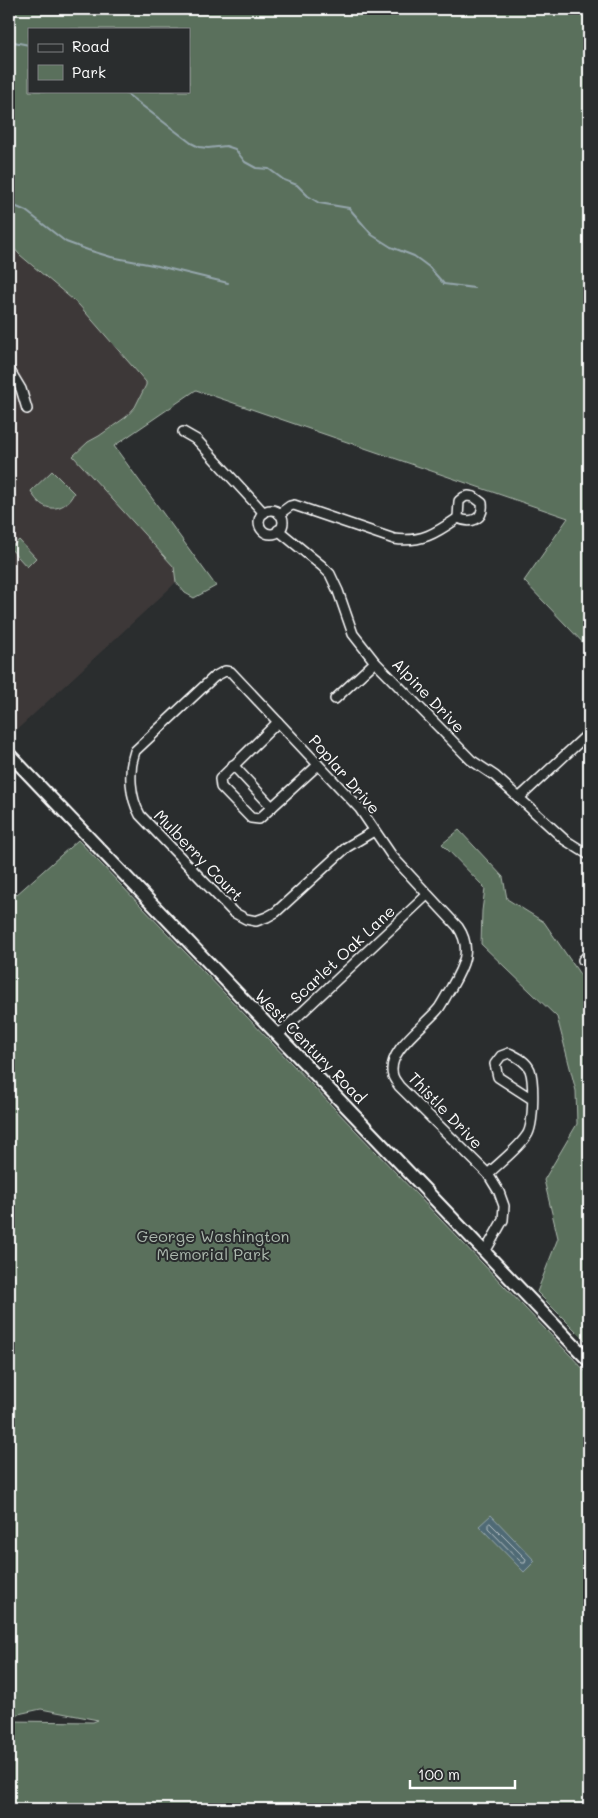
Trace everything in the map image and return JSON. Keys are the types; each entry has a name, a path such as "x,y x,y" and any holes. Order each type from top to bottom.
{"main road":[{"name":"West Century Road","path":"9,754 589,1361"}],"street":[{"path":"9,369 21,389 27,409"},
{"path":"183,432 197,440 264,513"},
{"path":"279,514 294,505 394,539 404,540 428,537 458,518"},
{"path":"273,510 279,514 282,522 278,530 270,533 261,528 259,521 264,513 273,510"},
{"name":"Alpine Drive","path":"278,530 330,574 353,634 375,662 471,760 494,776 565,840 589,855"},
{"path":"335,700 375,662"},
{"name":"Poplar Drive","path":"211,681 220,673 231,672 360,809 392,856 458,927 464,936 466,950 462,970"},
{"name":"Mulberry Court","path":"211,681 135,751 130,769 134,801 140,815 227,907 246,919 256,921 267,917 276,912 347,847 374,831"},
{"path":"278,722 220,779 221,787 251,818 259,819 318,765"},
{"path":"519,798 589,733"},
{"path":"234,766 272,808"},
{"name":"Scarlet Oak Lane","path":"278,1035 427,895"},
{"name":"Thistle Drive","path":"462,970 439,1008 404,1043 396,1055 392,1067 393,1077 399,1086 488,1174 503,1199 505,1213 500,1227 485,1252"},
{"path":"488,1174 526,1136 531,1126 532,1099 530,1070 525,1062 509,1053 502,1056 495,1064 498,1077 532,1099"}],"shaded area":[{"path":"9,243 20,255 79,305 146,382 135,407 126,417 88,442 174,567 176,582 9,737"}],"green space":[{"path":"9,9 589,9 589,649 524,581 568,518 196,390 114,446 216,586 194,598 185,593 176,582 174,567 73,456 88,442 126,417 135,407 146,382 79,305 20,255 9,243"},
{"path":"52,471 74,493 64,505 52,508 41,504 31,491"},
{"path":"19,540 36,558 27,567 10,548"},
{"path":"459,830 503,877 507,899 544,922 589,985 589,1344 537,1292 558,1238 544,1180 577,1124 576,1091 557,1017 481,944 485,888 442,844"},
{"name":"George Washington Memorial Park","path":"78,840 589,1375 589,1809 9,1809 9,1721 93,1722 98,1720 41,1709 9,1716 9,888 16,895"}],"water":[{"path":"491,1515 535,1561 524,1572 479,1526"}],"waterway":[{"path":"9,41 28,45"},
{"path":"124,92 191,143 199,147 226,146 235,149 245,162 256,168 269,169 284,180 297,185 308,196 319,203 349,208 372,235 391,247 414,256 429,267 444,284 474,288"},
{"path":"9,192 10,204 26,211 66,242 111,257 228,283"}]}
